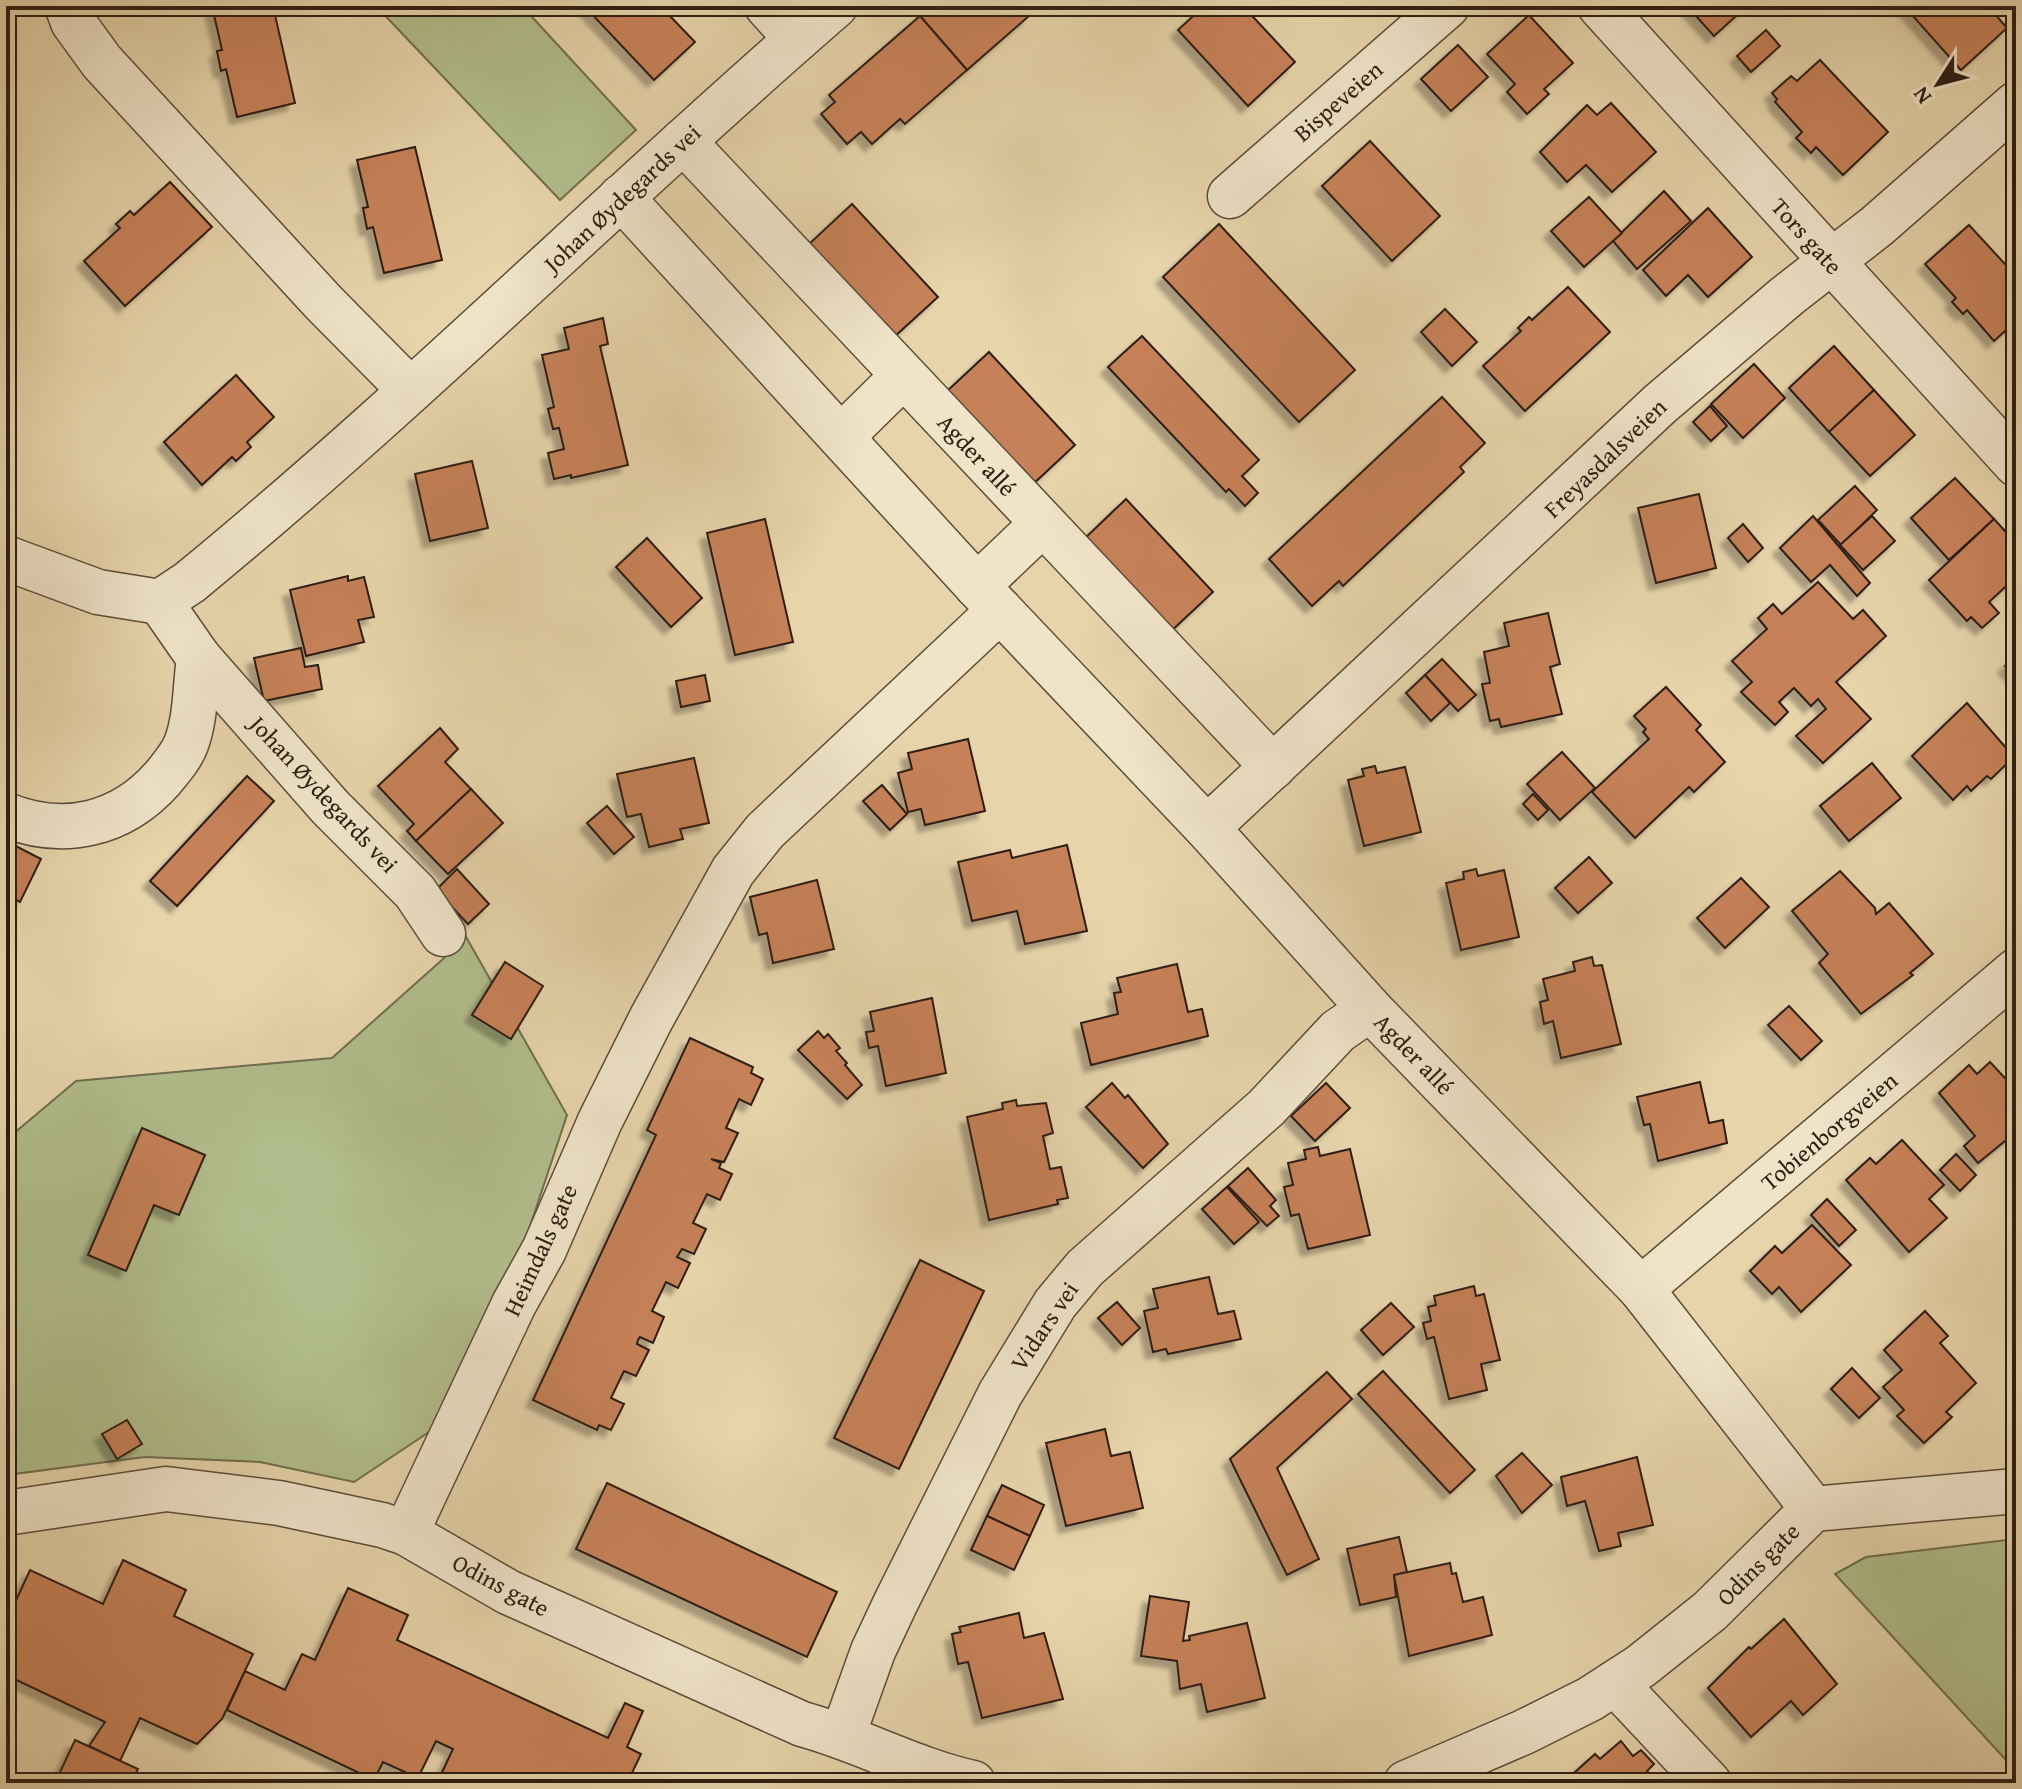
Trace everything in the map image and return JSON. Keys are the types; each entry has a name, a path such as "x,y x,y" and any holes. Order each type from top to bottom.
{"street":[{"path":"67,6 73,22 102,62 324,303 409,389"},
{"path":"767,6 797,39"},
{"name":"Johan Øydegards vei","path":"443,934 415,892 330,807 199,658 160,602 234,546 409,389 470,339 621,197 835,6"},
{"name":"Bispeveien","path":"1230,196 1447,6"},
{"name":"Tors gate","path":"1600,6 1830,263 2016,464"},
{"name":"Freyasdalsveien","path":"1207,828 1660,404 1898,208 2016,104"},
{"name":"Agder allé","path":"683,141 1041,525 1273,767"},
{"name":"Agder allé","path":"621,197 989,598 1207,828 1370,1009 1641,1289 1813,1509"},
{"path":"841,437 903,376"},
{"path":"989,598 1041,525"},
{"path":"6,558 98,592 160,602"},
{"name":"Heimdals gate","path":"406,1533 514,1304 544,1250 600,1121 704,918 733,871 765,831 989,598"},
{"path":"6,815 52,827 85,825 123,813 145,798 176,763 186,745 199,658"},
{"name":"Tobienborgveien","path":"1641,1289 2016,971"},
{"name":"Vidars vei","path":"843,1735 873,1651 896,1602 1000,1394 1055,1304 1085,1268 1256,1117 1338,1031 1370,1009"},
{"name":"Odins gate","path":"6,1513 166,1489 279,1503 406,1533 508,1592 802,1724 843,1735 893,1759 973,1783"},
{"name":"Odins gate","path":"1410,1782 1524,1732 1615,1683 1710,1611 1813,1509 2016,1491"},
{"path":"1615,1683 1709,1783"}],"green space":[{"path":"376,6 522,6 636,130 560,200"},
{"path":"465,935 567,1115 471,1404 354,1482 260,1462 145,1457 6,1475 6,1140 76,1081 332,1058 443,959"},
{"path":"2015,1539 2016,1771 1835,1574 1866,1557"}],"building":[{"path":"212,6 273,6 295,103 237,117 226,69 221,71 217,51 222,50"},
{"path":"670,6 673,10 668,14 695,42 654,80 586,8"},
{"path":"932,6 1030,6 1025,11 1029,16 967,70 920,16"},
{"path":"1204,6 1243,6 1295,62 1248,106 1178,30"},
{"path":"1687,6 1747,6 1714,36"},
{"path":"1904,6 1988,6 2007,28 1961,70"},
{"path":"1529,15 1573,63 1544,89 1549,94 1527,114 1507,92 1515,84 1487,54"},
{"path":"920,16 967,70 905,124 900,119 872,144 861,132 847,144 821,114 835,102 829,95"},
{"path":"1766,30 1780,46 1751,72 1737,56"},
{"path":"1458,45 1488,77 1451,111 1421,79"},
{"path":"1820,60 1888,132 1843,175 1816,147 1811,153 1796,138 1802,132 1775,102 1777,99 1772,93 1791,76 1797,81"},
{"path":"1611,103 1656,152 1612,192 1586,165 1567,182 1540,152 1587,105 1597,115"},
{"path":"1370,141 1440,216 1392,261 1322,186"},
{"path":"415,147 442,260 384,273 373,227 367,229 363,208 368,207 357,160"},
{"path":"170,182 212,227 125,306 84,261 120,228 116,224 130,211 134,215"},
{"path":"1664,191 1691,221 1637,269 1613,241"},
{"path":"1589,197 1622,233 1584,267 1551,231"},
{"path":"852,204 938,297 893,338 807,246"},
{"path":"1708,208 1752,257 1708,297 1688,275 1666,296 1643,270"},
{"path":"1219,224 1355,370 1299,422 1163,277"},
{"path":"1969,225 2016,276 2016,321 1994,341 1967,310 1963,314 1952,302 1956,298 1925,264"},
{"path":"1568,287 1610,332 1525,411 1483,366 1521,331 1518,328 1529,317 1532,320"},
{"path":"1445,309 1477,342 1452,366 1421,332"},
{"path":"603,318 608,344 600,346 628,465 554,479 548,453 564,449 559,428 553,429 548,409 554,407 542,355 569,349 564,328"},
{"path":"1142,336 1259,460 1242,476 1258,493 1245,506 1229,489 1226,492 1108,367"},
{"path":"1834,346 1874,390 1829,432 1789,388"},
{"path":"989,352 1075,445 1031,486 945,393"},
{"path":"1754,364 1785,398 1743,438 1711,404"},
{"path":"236,375 274,417 247,442 251,447 236,461 232,457 202,485 164,442"},
{"path":"1874,390 1915,435 1870,476 1829,432"},
{"path":"1442,397 1485,443 1460,467 1464,472 1343,586 1339,581 1312,606 1269,559"},
{"path":"1710,406 1727,426 1711,441 1693,422"},
{"path":"472,461 488,528 430,541 415,474"},
{"path":"1955,478 1994,519 1949,560 1911,518"},
{"path":"1855,486 1877,510 1841,545 1818,520"},
{"path":"1699,494 1716,568 1656,583 1638,508"},
{"path":"1126,499 1213,592 1168,634 1082,541"},
{"path":"1813,516 1870,583 1857,596 1830,565 1811,582 1780,548"},
{"path":"1872,516 1895,541 1863,570 1840,545"},
{"path":"765,519 793,642 735,655 707,533"},
{"path":"1994,519 2016,543 2016,577 1989,602 1999,613 1982,628 1971,617 1967,621 1929,580"},
{"path":"1743,524 1763,548 1748,562 1728,538"},
{"path":"647,538 702,598 671,627 616,567"},
{"path":"348,576 348,581 364,577 374,617 358,620 364,642 306,656 290,590"},
{"path":"1818,582 1853,619 1863,610 1886,636 1836,682 1871,719 1823,763 1796,736 1826,709 1818,699 1811,706 1794,688 1779,702 1788,712 1775,725 1741,692 1752,682 1732,661 1767,629 1758,618 1773,604 1782,614"},
{"path":"1548,613 1560,664 1550,667 1562,714 1501,727 1499,719 1490,721 1482,684 1490,683 1484,652 1509,646 1504,623"},
{"path":"301,648 305,667 318,665 322,689 264,701 254,658"},
{"path":"2016,656 2016,678 2005,666"},
{"path":"1442,659 1476,695 1458,711 1425,675"},
{"path":"705,675 710,701 681,707 676,681"},
{"path":"1425,675 1450,703 1431,721 1406,693"},
{"path":"1666,687 1701,725 1696,730 1725,762 1694,792 1689,787 1635,838 1592,792 1649,739 1643,732 1646,729 1634,716"},
{"path":"1967,703 2014,757 1991,779 1987,776 1971,791 1967,786 1953,800 1912,756"},
{"path":"440,728 458,749 445,762 471,789 416,841 407,831 414,824 378,786"},
{"path":"968,739 985,811 925,825 921,809 908,812 898,773 912,769 908,753"},
{"path":"1562,752 1595,788 1560,820 1527,784"},
{"path":"694,758 709,823 680,829 683,839 649,847 641,814 627,817 617,774"},
{"path":"1872,763 1901,798 1849,841 1820,806"},
{"path":"1375,766 1377,773 1405,767 1421,832 1364,846 1348,780 1364,776 1362,769"},
{"path":"247,776 274,801 177,906 150,881"},
{"path":"882,785 907,814 890,830 863,801"},
{"path":"471,789 503,823 448,874 416,841"},
{"path":"1533,794 1548,810 1538,820 1523,804"},
{"path":"607,806 634,837 614,854 587,823"},
{"path":"6,841 41,859 20,902 6,895"},
{"path":"1067,845 1087,931 1025,944 1017,911 972,921 958,862 1010,850 1012,858"},
{"path":"1589,857 1612,883 1578,913 1555,888"},
{"path":"457,869 489,904 468,924 436,890"},
{"path":"1476,869 1478,876 1504,870 1519,937 1461,950 1446,883 1464,879 1463,872"},
{"path":"1840,871 1875,908 1876,914 1889,903 1933,954 1910,973 1913,975 1861,1014 1819,963 1828,954 1792,911"},
{"path":"1741,878 1769,907 1725,948 1697,918"},
{"path":"817,880 834,949 773,963 767,933 759,935 750,897"},
{"path":"1592,957 1594,966 1602,965 1621,1044 1561,1058 1553,1021 1544,1024 1540,1002 1548,1000 1543,979 1575,971 1573,962"},
{"path":"505,962 543,986 511,1039 472,1015"},
{"path":"1177,964 1188,1012 1202,1009 1208,1036 1091,1065 1081,1023 1118,1014 1114,993 1121,992 1117,978"},
{"path":"932,998 946,1073 886,1086 878,1046 869,1048 866,1032 874,1031 870,1012"},
{"path":"1789,1006 1822,1041 1801,1060 1768,1025"},
{"path":"818,1031 824,1038 828,1034 840,1048 836,1051 862,1085 847,1099 798,1050"},
{"path":"690,1038 753,1067 751,1073 763,1079 751,1105 739,1099 726,1128 738,1133 724,1162 711,1159 721,1163 719,1168 732,1174 720,1200 707,1194 693,1223 706,1229 694,1254 682,1249 677,1257 690,1263 678,1288 666,1282 652,1311 664,1317 653,1343 640,1337 638,1340 637,1344 649,1350 636,1376 624,1371 611,1398 624,1404 611,1430 599,1425 597,1430 533,1400 656,1135 647,1130"},
{"path":"1990,1062 2016,1090 2016,1132 1978,1163 1964,1146 1975,1136 1939,1093 1969,1065 1977,1074"},
{"path":"1700,1082 1709,1123 1723,1120 1727,1143 1658,1161 1650,1124 1644,1125 1637,1097"},
{"path":"1112,1083 1125,1098 1128,1095 1168,1144 1143,1168 1086,1107"},
{"path":"1326,1083 1350,1108 1315,1141 1291,1116"},
{"path":"1016,1100 1017,1106 1046,1103 1053,1133 1043,1136 1050,1169 1061,1167 1068,1198 1057,1200 1058,1204 989,1220 967,1117 1003,1109 1002,1103"},
{"path":"142,1128 205,1155 179,1215 154,1205 126,1271 88,1255"},
{"path":"1902,1140 1944,1185 1929,1199 1947,1218 1909,1252 1846,1180 1870,1158 1876,1164"},
{"path":"1318,1147 1320,1156 1350,1149 1370,1235 1308,1249 1299,1214 1291,1216 1284,1187 1293,1185 1288,1163 1306,1159 1304,1150"},
{"path":"1956,1154 1976,1175 1960,1191 1940,1170"},
{"path":"1248,1168 1276,1200 1270,1206 1279,1216 1267,1226 1228,1186"},
{"path":"1227,1187 1259,1222 1234,1244 1202,1209"},
{"path":"1827,1199 1856,1230 1839,1246 1811,1215"},
{"path":"1812,1225 1851,1265 1801,1312 1779,1287 1772,1294 1750,1271 1775,1246 1782,1253"},
{"path":"920,1260 984,1291 899,1469 834,1438"},
{"path":"1209,1277 1218,1314 1234,1311 1241,1339 1168,1354 1166,1349 1153,1352 1144,1311 1158,1308 1153,1289"},
{"path":"1474,1286 1476,1296 1484,1294 1500,1360 1481,1364 1487,1390 1449,1399 1434,1337 1427,1339 1423,1323 1431,1321 1428,1307 1436,1305 1434,1296"},
{"path":"1117,1302 1140,1328 1122,1345 1098,1318"},
{"path":"1391,1303 1414,1327 1383,1355 1361,1330"},
{"path":"1925,1311 1948,1336 1940,1343 1976,1383 1946,1412 1952,1417 1924,1443 1897,1416 1904,1410 1883,1387 1902,1370 1884,1350"},
{"path":"1852,1368 1880,1398 1859,1418 1831,1389"},
{"path":"1383,1371 1475,1470 1450,1493 1358,1394"},
{"path":"1327,1372 1352,1399 1277,1468 1319,1559 1287,1575 1230,1459"},
{"path":"127,1420 142,1444 117,1459 102,1434"},
{"path":"1105,1429 1111,1456 1130,1452 1143,1508 1066,1526 1046,1443"},
{"path":"1522,1453 1552,1485 1522,1513 1496,1476"},
{"path":"1637,1457 1653,1525 1618,1533 1621,1546 1599,1551 1585,1501 1567,1506 1561,1477"},
{"path":"607,1483 837,1592 807,1657 576,1549"},
{"path":"1002,1485 1044,1505 1030,1536 987,1516"},
{"path":"987,1516 1030,1536 1014,1570 971,1550"},
{"path":"1399,1537 1407,1572 1394,1575 1396,1597 1360,1605 1347,1549"},
{"path":"123,1560 186,1590 174,1616 253,1654 222,1719 197,1744 140,1718 120,1761 89,1746 105,1722 6,1675 6,1622 30,1570 103,1604"},
{"path":"1450,1563 1452,1574 1456,1573 1463,1602 1483,1597 1492,1635 1409,1656 1394,1575"},
{"path":"348,1588 408,1615 397,1640 608,1738 625,1703 643,1711 627,1747 641,1754 631,1775 648,1783 437,1783 453,1749 436,1741 418,1778 383,1762 374,1780 227,1710 245,1671 285,1690 302,1654 315,1660"},
{"path":"1150,1596 1189,1602 1183,1641 1190,1640 1189,1636 1247,1623 1265,1698 1207,1712 1201,1684 1180,1689 1177,1661 1141,1656"},
{"path":"1019,1613 1024,1638 1044,1633 1063,1699 982,1718 968,1662 958,1664 952,1634 961,1632 959,1627"},
{"path":"1784,1619 1837,1684 1803,1715 1791,1701 1751,1737 1708,1688 1749,1647 1751,1649"},
{"path":"75,1740 138,1769 131,1783 55,1783"},
{"path":"1621,1741 1633,1756 1641,1750 1654,1764 1647,1771 1657,1783 1563,1783 1595,1754 1600,1759"}]}
